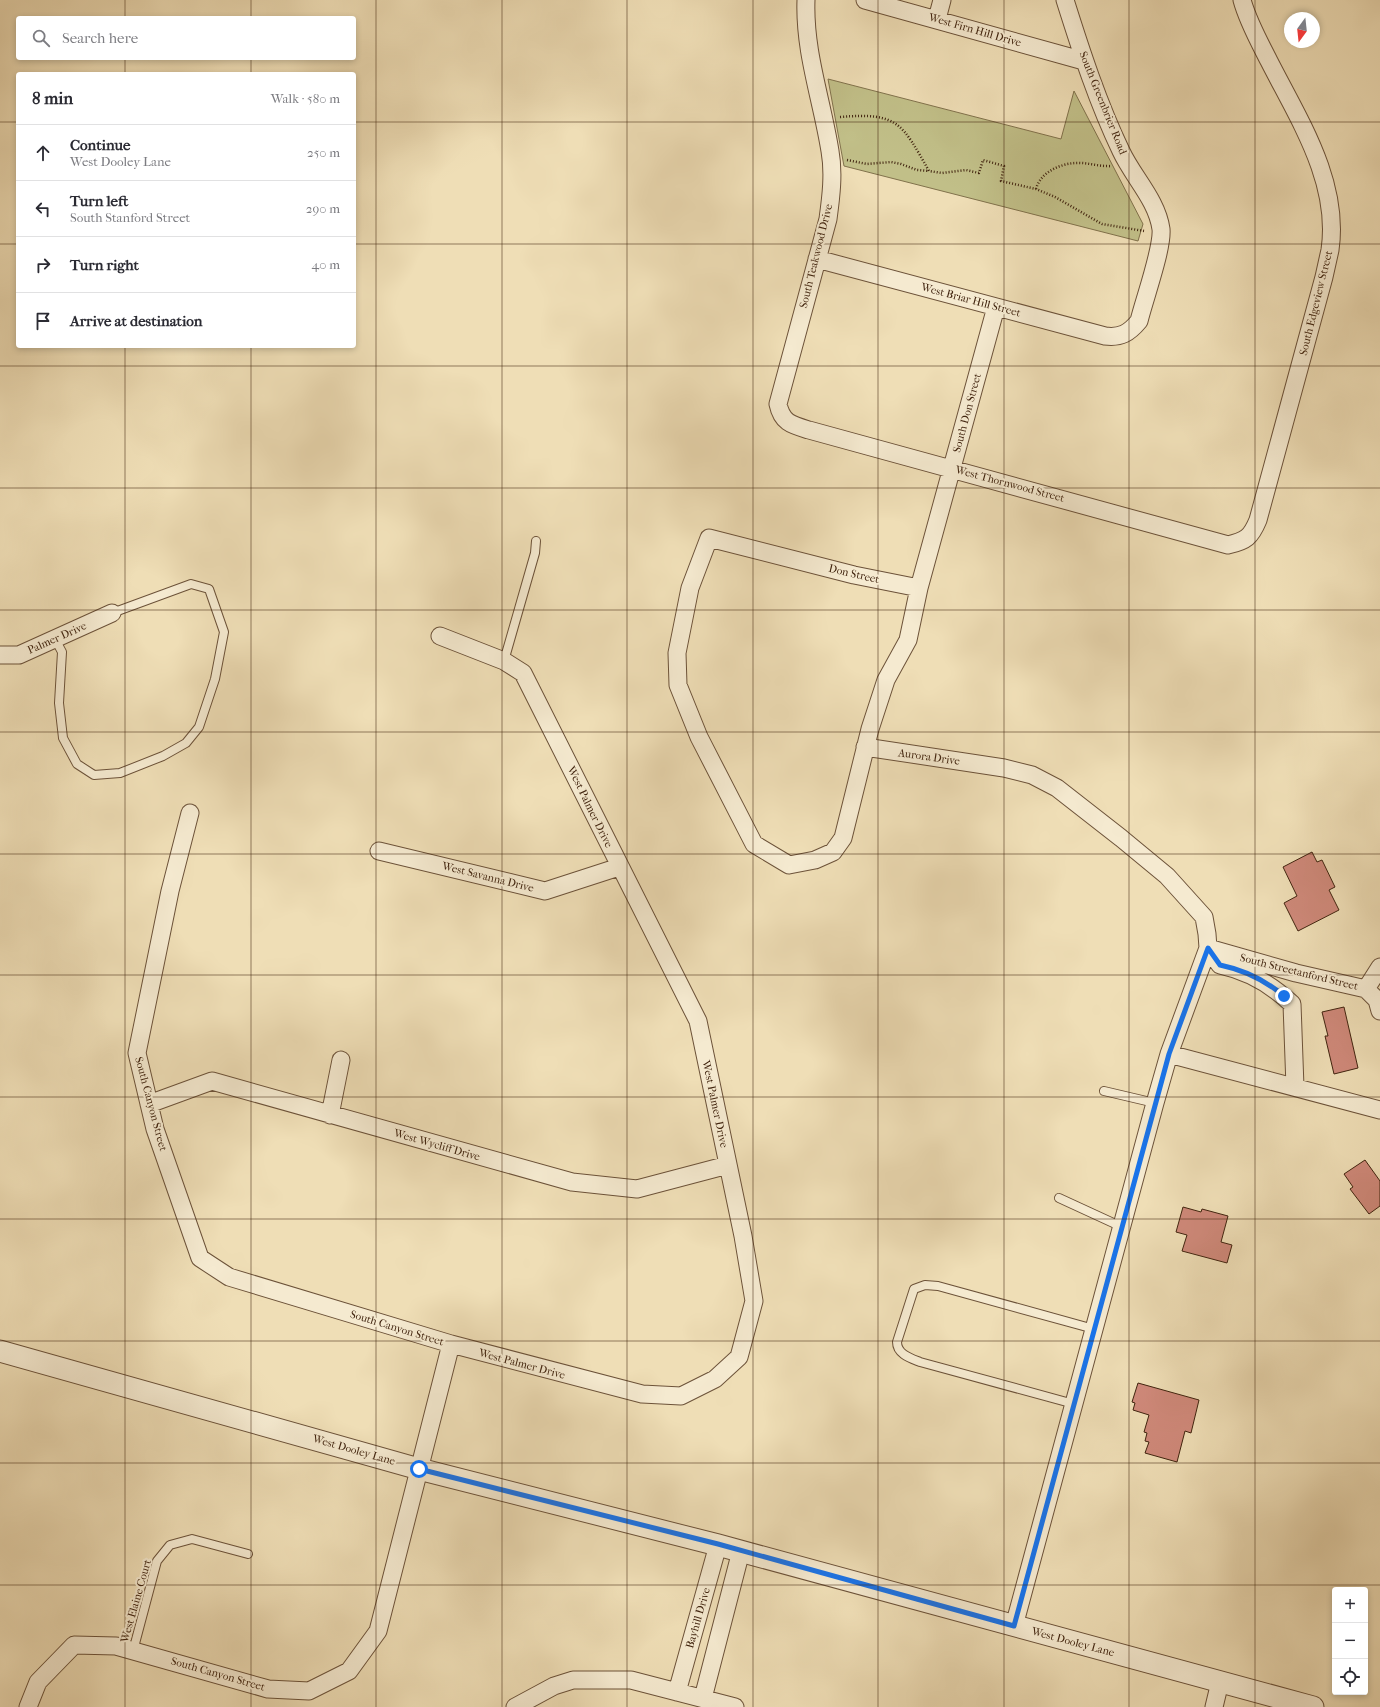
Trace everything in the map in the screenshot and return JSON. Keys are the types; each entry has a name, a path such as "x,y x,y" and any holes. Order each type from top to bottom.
{"street":[{"name":"South Teakwood Drive","path":"781,415 778,404 828,219 831,194 831,160 808,44 806,0"},
{"name":"West Firn Hill Drive","path":"865,0 938,19 1084,61"},
{"path":"938,19 942,0"},
{"name":"South Greenbrier Road","path":"1065,0 1084,61 1121,152 1155,211 1161,230 1159,246 1139,320 1132,330 1124,335"},
{"name":"South Edgeview Street","path":"1242,0 1246,15 1256,36 1315,153 1326,184 1331,221 1330,250 1324,277 1260,512 1252,533 1242,542"},
{"name":"West Briar Hill Street","path":"817,259 1105,336 1114,337 1124,335"},
{"name":"South Don Street","path":"919,588 996,307"},
{"name":"West Thornwood Street","path":"781,415 792,425 1228,545 1242,542"},
{"name":"Don Street","path":"865,747 842,838 833,852 815,860 788,865 754,844 699,737 678,684 677,653 690,588 709,538 854,575 919,588"},
{"path":"865,747 886,680 908,640 919,588"},
{"name":"Palmer Drive","path":"0,655 19,655 112,613"},
{"name":"West Palmer Drive","path":"440,636 504,661 523,673 619,867 698,1021 743,1236 754,1301 738,1357 714,1379 681,1396 642,1394 451,1344"},
{"name":"Aurora Drive","path":"865,747 1004,768 1032,775 1056,788 1122,838 1167,876 1204,917 1208,948"},
{"name":"South Canyon Street","path":"28,1707 38,1682 74,1645 116,1646 268,1689 309,1691 349,1671 378,1631 451,1344 229,1277 200,1258 155,1128 137,1053 170,891 190,813"},
{"name":"West Savanna Drive","path":"379,851 545,891 619,867"},
{"path":"1014,1626 1169,1054 1208,948"},
{"path":"1208,948 1220,965 1236,969 1270,985 1292,1004 1294,1087"},
{"name":"South Streetanford Street","path":"1208,948 1296,973 1366,989 1380,967"},
{"path":"1366,989 1377,1000 1380,1011"},
{"path":"1169,1054 1380,1110"},
{"path":"330,1115 341,1060"},
{"name":"West Wycliff Drive","path":"149,1104 212,1081 572,1182 637,1189 728,1165"},
{"name":"West Dooley Lane","path":"0,1351 419,1469 718,1544 1313,1707"},
{"name":"Bayhill Drive","path":"677,1692 718,1544"},
{"path":"704,1698 741,1551"},
{"path":"515,1707 554,1686 573,1680 631,1680 735,1707"},
{"path":"1214,1707 1220,1682"}],"lane":[{"path":"504,661 536,553 536,541"},
{"path":"55,639 62,652 59,703 63,738 77,764 94,775 120,773 163,756 186,743 199,727 215,679 224,632 216,606 208,589 191,584 112,613"},
{"path":"1104,1091 1155,1103"},
{"path":"1059,1198 1122,1227"},
{"path":"1074,1404 920,1362 902,1353 897,1347 897,1342 914,1289 925,1285 938,1286 975,1295 1094,1329"},
{"name":"West Elaine Court","path":"133,1651 157,1561 170,1545 192,1539 248,1554"}],"path":[{"path":"824,120 853,116 878,117 893,121 908,135 930,171"},
{"path":"831,160 852,160 874,165 891,162 925,172 930,171 942,173 966,170 979,173 983,160 1004,166 1001,181 1036,189 1055,197 1102,224 1113,227 1133,228 1160,235"},
{"path":"1036,189 1040,178 1049,171 1060,166 1075,163 1115,166 1127,161"}],"shaded area":[{"path":"828,79 1061,139 1074,91 1143,224 1138,241 844,166"}],"building":[{"path":"1312,852 1317,862 1322,860 1335,887 1329,890 1339,910 1298,931 1284,903 1297,896 1283,867"},
{"path":"1344,1007 1358,1068 1334,1074 1325,1036 1328,1036 1322,1012"},
{"path":"1365,1160 1380,1181 1380,1206 1369,1214 1350,1189 1353,1187 1344,1174"},
{"path":"1183,1207 1201,1212 1202,1209 1228,1216 1221,1242 1232,1245 1227,1263 1182,1251 1187,1235 1176,1232"},
{"path":"1138,1383 1199,1400 1191,1433 1185,1431 1177,1462 1145,1453 1149,1442 1145,1441 1147,1433 1144,1432 1149,1415 1133,1410 1135,1403 1132,1402"}],"route":[{"path":"419,1469 718,1544 1014,1626 1169,1054 1208,948 1220,965 1236,969 1257,978 1270,985 1284,996"}]}
